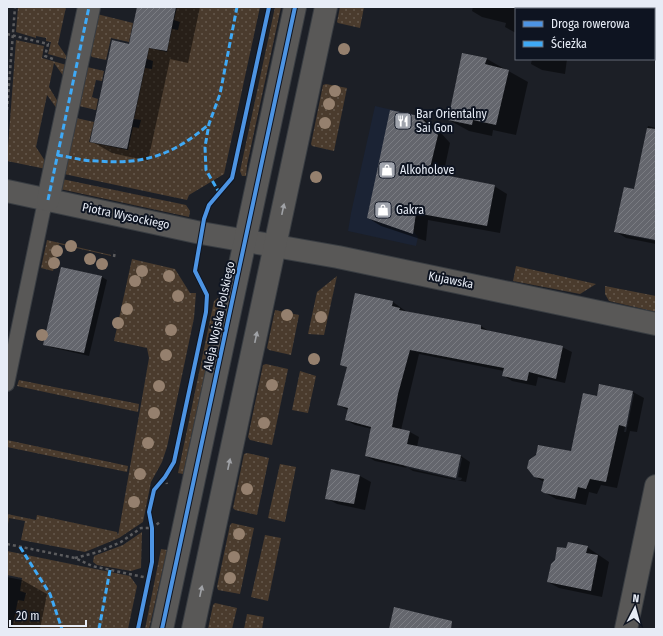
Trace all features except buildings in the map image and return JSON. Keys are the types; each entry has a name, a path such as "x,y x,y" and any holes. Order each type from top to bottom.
{"street":[{"path":"48,200 89,7"},
{"name":"Aleja Wojska Polskiego","path":"162,629 295,7"},
{"path":"193,629 326,7"},
{"name":"Piotra Wysockiego","path":"7,191 245,241"},
{"name":"Kujawska","path":"245,241 480,286 656,324"},
{"path":"626,629 656,486"}],"lane":[{"path":"7,384 43,211 48,200"}],"path":[{"path":"7,110 15,7"},
{"path":"7,34 48,44 45,56 77,65"},
{"path":"114,257 115,251"},
{"path":"161,481 165,477"},
{"path":"75,558 98,552 120,542 141,528 152,528 151,520"},
{"path":"7,544 75,558 92,566 149,578"}],"shaded area":[{"path":"18,7 66,7 58,44 69,60 48,54 51,42 46,41 46,38 36,36 36,38 16,32"},
{"path":"177,7 260,7 224,174 189,195 187,200 64,174 76,118 94,122 89,142 128,150 133,127 139,128 141,120 134,119 145,68 152,69 153,61 147,59 149,48 167,52 172,29 178,30 180,22 174,20"},
{"path":"275,7 281,7 247,165 246,176 242,176 240,171"},
{"path":"340,7 364,7 360,28 337,22"},
{"path":"97,14 133,23 129,42 111,38 106,60 92,57 89,53"},
{"path":"16,40 44,46 42,58 70,66 67,81 54,63 49,87 61,107 60,113 47,95 36,147 47,164 46,169 7,161"},
{"path":"87,67 104,71 102,81 96,80 92,97 98,99 96,110 79,106"},
{"path":"326,84 347,88 334,151 312,146 311,144 323,85"},
{"path":"375,106 419,116 429,126 413,231 418,237 416,246 348,231"},
{"path":"62,179 186,205 190,211 189,217 60,189"},
{"path":"47,240 111,256 59,244 53,271 41,268"},
{"path":"132,259 175,269 190,293 196,293 194,318 167,447 162,462 151,482 143,522 119,538 85,552 21,540 25,521 9,518 7,530 7,514 36,520 37,515 117,532 118,536 149,358 147,348 114,341"},
{"path":"516,266 596,284 580,294 513,281"},
{"path":"337,276 324,335 308,334 317,292"},
{"path":"605,286 656,296 656,312 609,301 605,294"},
{"path":"218,298 221,299 183,474 178,473 214,301"},
{"path":"275,310 299,315 291,355 269,350 267,348"},
{"path":"266,364 288,369 272,445 250,440 248,437 263,365"},
{"path":"300,371 316,376 308,413 292,410"},
{"path":"19,380 139,404 138,412 17,386"},
{"path":"7,440 128,466 127,472 7,447"},
{"path":"247,453 269,458 257,515 235,510 233,508 244,454"},
{"path":"280,464 296,467 285,522 268,518"},
{"path":"232,523 254,528 240,594 218,590 217,587 230,525"},
{"path":"142,532 141,568 131,571 97,565 93,562 94,556 123,545"},
{"path":"265,535 281,538 268,601 251,597"},
{"path":"161,549 167,550 149,629 145,629"},
{"path":"7,551 130,576 137,586 128,629 12,629 18,600 24,601 26,593 20,591 22,578 7,575"},
{"path":"215,603 237,608 232,629 208,629 213,605"},
{"path":"247,614 264,617 262,629 244,629"}],"marked path":[{"path":"48,200 89,7"},
{"path":"220,194 206,170 205,147 209,124 220,94 237,7"},
{"path":"57,155 92,161 114,162 143,159 157,156 170,150 196,135 209,124"},
{"path":"20,547 50,594 62,629"},
{"path":"99,629 110,570"}],"cycle path":[{"path":"138,629 152,562 152,528 149,512 154,490 165,477 174,462 206,312 207,295 195,271 204,219 209,205 232,178 269,7"},
{"path":"162,629 295,7"}],"place":[{"name":"Bar Orientalny Sai Gon","path":"403,121"},
{"name":"Alkoholove","path":"387,170"},
{"name":"Gakra","path":"383,210"}]}
